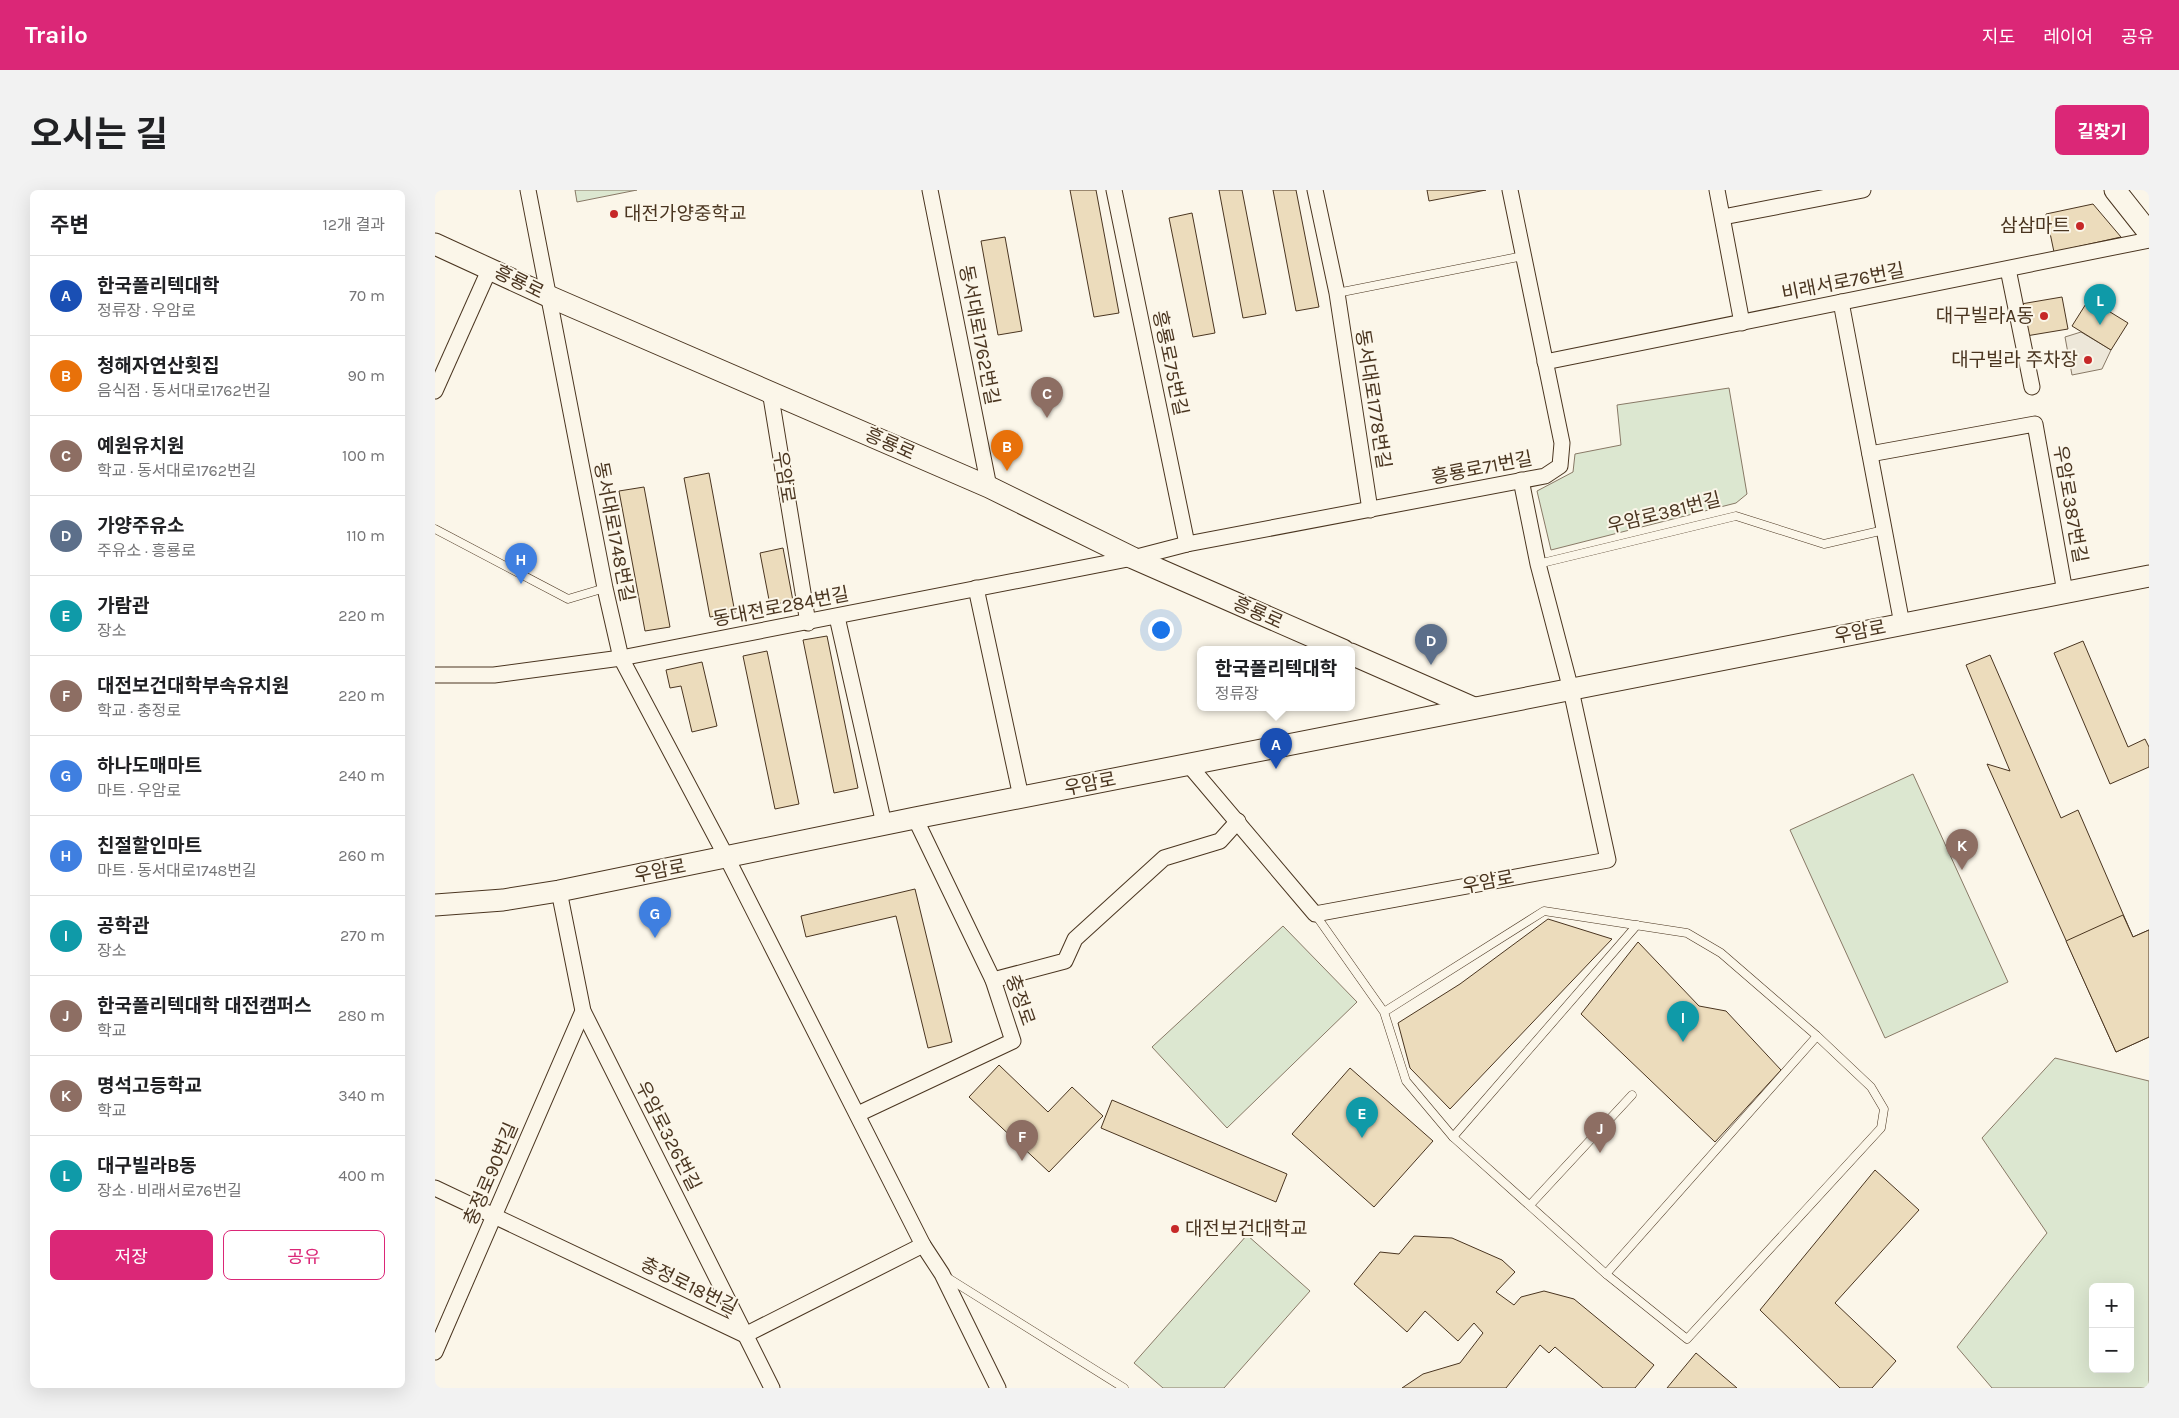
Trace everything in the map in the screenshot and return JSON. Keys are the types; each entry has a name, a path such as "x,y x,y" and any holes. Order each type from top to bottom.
{"main road":[{"path":"2115,190 2149,233"},
{"name":"흥룡로","path":"435,244 548,296 989,487 1133,558 1334,646"},
{"name":"우암로","path":"435,905 503,900 559,891 727,858 884,824 2149,576"},
{"path":"1355,656 1474,708"}],"street":[{"name":"동서대로1748번길","path":"527,190 605,588 621,658 727,858"},
{"name":"동서대로1762번길","path":"930,190 989,487"},
{"name":"흥룡로75번길","path":"1114,190 1187,544"},
{"name":"동서대로1778번길","path":"1315,190 1337,293 1370,510"},
{"name":"흥룡로71번길","path":"1133,558 1187,544 1545,476 1560,466 1562,443 1510,190"},
{"path":"1717,190 1742,322"},
{"path":"1723,217 1863,190"},
{"name":"비래서로76번길","path":"1545,362 2149,240"},
{"path":"435,391 490,268"},
{"path":"2008,269 2032,387"},
{"path":"1841,302 1902,624"},
{"name":"우암로","path":"770,391 808,623"},
{"name":"우암로387번길","path":"1870,454 2035,424 2065,592"},
{"name":"우암로","path":"1315,914 1608,860 1571,690 1538,564 1521,480"},
{"name":"동대전로284번길","path":"435,675 494,675 621,658 1133,558"},
{"path":"976,588 1021,797"},
{"path":"837,617 884,824"},
{"path":"1188,764 1315,914"},
{"name":"충정로","path":"858,1114 1013,1041 993,980 915,818"},
{"path":"993,980 1065,961 1075,939 1164,858 1220,841 1238,821"},
{"path":"727,858 923,1245 942,1274 997,1388"},
{"name":"우암로326번길","path":"559,891 583,1011 771,1388"},
{"name":"충정로90번길","path":"435,1352 583,1011"},
{"name":"충정로18번길","path":"435,1188 745,1335 923,1245"}],"lane":[{"path":"1337,293 1523,256"},
{"name":"우암로381번길","path":"1538,564 1736,516 1824,544 1884,530"},
{"path":"435,529 569,599 605,588"},
{"path":"1315,914 1384,1012 1406,1082 1453,1137 1605,1274 1687,1339 1881,1128 1884,1109 1871,1088 1817,1036 1721,953 1687,932 1543,911 1384,1012"},
{"path":"1453,1137 1637,925"},
{"path":"1605,1274 1817,1036"},
{"path":"1530,1205 1632,1095"},
{"path":"942,1274 1124,1388"}],"green space":[{"path":"575,190 637,190 577,202"},
{"path":"1729,388 1747,494 1736,503 1551,550 1537,491 1573,472 1575,454 1621,445 1617,405"},
{"path":"1913,774 2008,982 1885,1038 1790,830"},
{"path":"1283,926 1357,1002 1227,1128 1152,1047"},
{"path":"2055,1058 2149,1081 2149,1388 1992,1388 1957,1347 2047,1233 1982,1138"},
{"path":"1247,1235 1310,1291 1224,1388 1163,1388 1134,1363"}],"shaded area":[{"name":"대구빌라 주차장","path":"2081,332 2111,350 2102,369 2072,375 2065,337"}],"building":[{"path":"1070,190 1096,190 1119,313 1094,317"},
{"path":"1219,190 1242,190 1266,314 1243,318"},
{"path":"1273,190 1296,190 1319,307 1296,311"},
{"path":"1427,190 1486,190 1429,201"},
{"name":"삼삼마트","path":"2093,204 2121,237 2054,252 2046,214"},
{"path":"1192,213 1215,333 1193,337 1169,218"},
{"path":"1005,237 1022,331 998,335 981,241"},
{"name":"대구빌라A동","path":"2062,297 2068,329 2026,336 2021,304"},
{"path":"2089,299 2128,323 2111,350 2072,326"},
{"path":"709,473 735,613 710,617 684,478"},
{"path":"644,487 670,627 645,631 619,491"},
{"path":"783,548 793,601 770,605 760,553"},
{"path":"827,636 858,788 834,793 803,640"},
{"path":"2083,641 2128,747 2145,739 2149,747 2149,767 2110,784 2054,653"},
{"path":"767,651 799,804 775,809 743,656"},
{"path":"1990,655 2061,818 2078,810 2133,937 2149,930 2149,1037 2116,1052 1987,764 2010,771 1966,665"},
{"path":"702,662 717,726 692,732 681,686 670,688 666,670"},
{"path":"915,889 952,1042 928,1048 896,916 806,937 801,916"},
{"path":"2123,915 2133,937 2149,930 2149,1037 2116,1052 2066,941"},
{"path":"1548,919 1612,939 1450,1109 1410,1068 1398,1023 1460,984"},
{"path":"1638,942 1699,1006 1726,1011 1781,1070 1715,1142 1581,1014"},
{"path":"999,1065 1048,1112 1072,1087 1103,1116 1049,1172 969,1097"},
{"path":"1350,1068 1433,1141 1374,1207 1292,1134"},
{"path":"1112,1100 1287,1174 1276,1202 1101,1128"},
{"path":"1875,1170 1919,1210 1835,1303 1896,1361 1872,1388 1840,1388 1760,1310"},
{"path":"1414,1236 1452,1238 1502,1260 1515,1272 1496,1292 1514,1305 1521,1297 1544,1291 1574,1299 1654,1365 1635,1388 1603,1388 1555,1347 1549,1353 1540,1345 1506,1388 1402,1388 1423,1374 1460,1363 1483,1333 1474,1323 1458,1341 1425,1311 1407,1332 1354,1284 1380,1252 1399,1254"},
{"path":"1696,1353 1737,1388 1667,1388"}],"place":[{"name":"대전가양중학교","path":"614,214"},
{"name":"삼삼마트","path":"2080,226"},
{"name":"대구빌라A동","path":"2044,316"},
{"name":"대구빌라B동","path":"2100,325"},
{"name":"대구빌라 주차장","path":"2088,360"},
{"name":"예원유치원","path":"1047,418"},
{"name":"청해자연산횟집","path":"1007,471"},
{"name":"친절할인마트","path":"521,584"},
{"name":"가양주유소","path":"1431,665"},
{"name":"한국폴리텍대학","path":"1276,769"},
{"name":"명석고등학교","path":"1962,870"},
{"name":"하나도매마트","path":"655,938"},
{"name":"공학관","path":"1683,1042"},
{"name":"가람관","path":"1362,1138"},
{"name":"한국폴리텍대학 대전캠퍼스","path":"1600,1153"},
{"name":"대전보건대학부속유치원","path":"1022,1161"},
{"name":"대전보건대학교","path":"1175,1229"}]}
